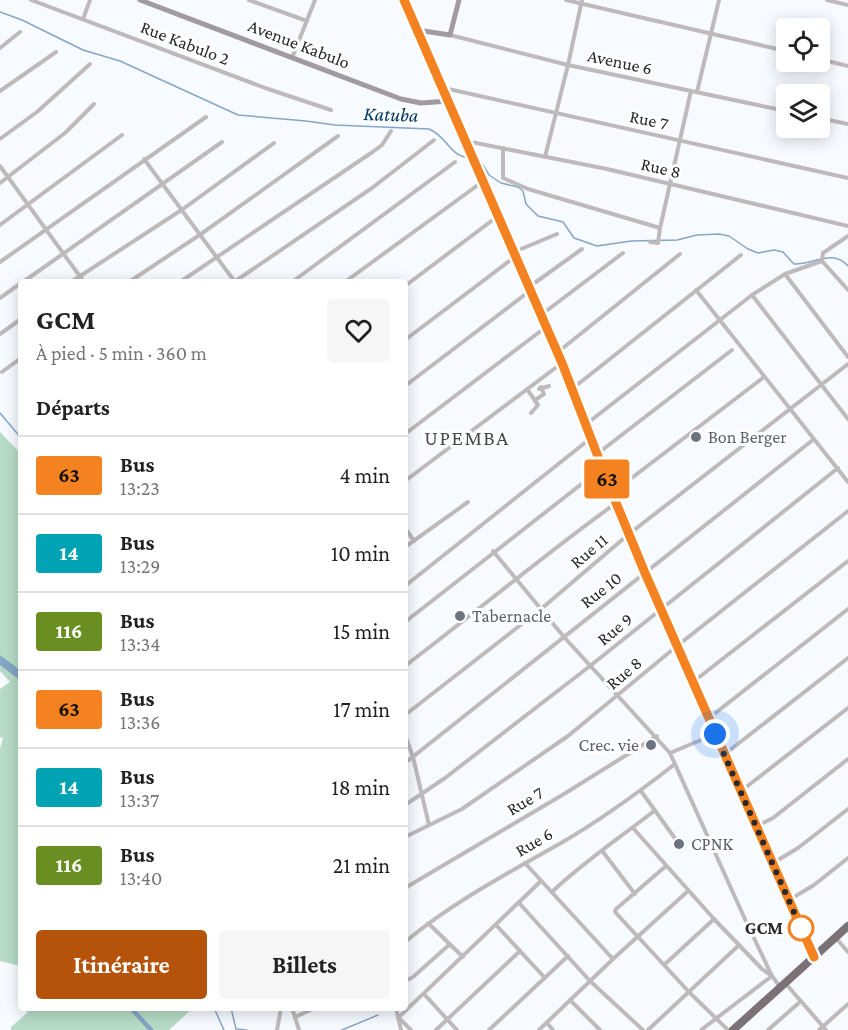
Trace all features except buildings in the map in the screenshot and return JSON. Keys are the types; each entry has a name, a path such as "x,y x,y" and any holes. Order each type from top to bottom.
{"highway":[{"path":"733,1030 848,926"}],"street":[{"name":"Rue Kabulo 2","path":"32,0 257,85 331,110"},
{"path":"82,19 90,0"},
{"name":"Avenue Kabulo","path":"140,0 401,99 421,103 449,101"},
{"path":"249,0 307,21"},
{"path":"292,59 315,0"},
{"path":"404,0 558,352 645,573 814,957"},
{"path":"417,30 450,35 459,0"},
{"path":"566,0 776,49"},
{"path":"697,92 719,0"},
{"path":"827,0 848,5"},
{"path":"545,157 582,2"},
{"path":"0,48 20,32"},
{"name":"Avenue 6","path":"450,35 568,65 776,109"},
{"path":"0,91 56,52"},
{"path":"830,62 848,66"},
{"path":"0,139 37,112 90,64"},
{"name":"Rue 7","path":"444,88 848,178"},
{"path":"650,242 658,243 691,91"},
{"path":"0,183 65,133 94,104"},
{"path":"0,262 206,117"},
{"path":"830,120 848,124"},
{"path":"184,279 374,151 391,131"},
{"path":"0,225 122,135"},
{"path":"134,279 201,234 338,136"},
{"path":"238,279 372,188 434,140"},
{"name":"Rue 8","path":"466,141 670,184 848,226"},
{"path":"28,279 222,142"},
{"path":"76,279 183,209 274,143"},
{"path":"503,148 503,178 528,189 660,228"},
{"path":"144,159 183,209 232,279"},
{"path":"296,279 455,162"},
{"path":"0,166 48,229 82,279"},
{"path":"349,279 482,182"},
{"path":"408,284 498,216"},
{"path":"408,337 515,254 557,234"},
{"path":"585,425 752,295 785,274 822,258 823,253 848,236"},
{"path":"408,384 582,249"},
{"path":"541,315 623,253"},
{"path":"558,352 680,254"},
{"path":"572,389 741,255"},
{"path":"822,258 848,290"},
{"path":"785,274 848,357"},
{"path":"0,298 18,286"},
{"path":"696,290 848,482"},
{"path":"752,295 848,419"},
{"path":"0,334 18,321"},
{"path":"408,432 546,326"},
{"path":"597,454 732,350"},
{"path":"2,372 18,360"},
{"path":"408,479 562,363"},
{"name":"Rue 11","path":"408,713 541,609 629,534 848,364"},
{"path":"612,493 764,377"},
{"path":"535,400 544,394 540,389 549,386"},
{"path":"526,389 538,405 531,413"},
{"path":"408,584 591,438"},
{"name":"Rue 10","path":"408,761 814,439"},
{"path":"408,620 602,468"},
{"name":"Rue 9","path":"408,803 422,795 590,666 838,468"},
{"path":"408,545 468,502"},
{"path":"408,664 616,502"},
{"name":"Rue 8","path":"408,836 462,810 483,797 568,736 677,646 848,511"},
{"path":"408,532 414,541"},
{"path":"494,551 564,637 657,736 670,753 772,976"},
{"path":"693,682 848,561"},
{"path":"709,719 848,609"},
{"path":"725,754 848,658"},
{"path":"741,791 848,708"},
{"path":"670,753 715,734"},
{"name":"Rue 7","path":"408,886 657,736"},
{"path":"408,743 429,825"},
{"path":"757,826 773,818 848,759"},
{"name":"Rue 6","path":"408,939 428,922 563,842 641,791 675,764"},
{"path":"641,791 679,844"},
{"path":"773,863 798,848 848,808"},
{"path":"552,892 571,874 603,852 654,811"},
{"path":"633,828 714,919 762,969 801,1001 823,1029 848,1004"},
{"path":"603,852 635,894"},
{"path":"789,900 814,885 848,858"},
{"path":"525,863 613,959"},
{"path":"666,867 615,911 689,992 728,1030"},
{"path":"408,1008 540,882"},
{"path":"539,1030 688,891"},
{"path":"519,903 590,981 646,1030 739,945"},
{"path":"664,965 714,919"},
{"path":"428,922 463,957"},
{"path":"496,925 545,978"},
{"path":"835,938 847,950"},
{"path":"408,980 450,944"},
{"path":"436,1030 520,951"},
{"path":"489,1030 568,956"},
{"path":"701,1030 772,976"},
{"path":"424,994 457,1030"},
{"path":"570,1000 600,1030"},
{"path":"768,1030 801,1001"},
{"path":"277,1030 280,1011"},
{"path":"292,1011 298,1030"},
{"path":"295,1017 308,1011"},
{"path":"397,1011 401,1030"},
{"path":"398,1017 405,1011"},
{"path":"398,1017 411,1030"},
{"path":"547,1023 553,1030"}],"green space":[{"path":"0,432 18,451 18,965 0,961 0,749 3,738 0,737 0,689 10,682 0,671"},
{"path":"27,1011 190,1011 169,1030 11,1030 11,1027"}],"waterway":[{"name":"Katuba","path":"0,12 22,20 83,50 120,61 238,115 335,125 429,129 440,136 452,150 469,158"},
{"name":"Katuba","path":"477,160 480,160 489,175 501,183 518,187 523,191 526,204 538,216 563,222 574,238 597,246 631,241 677,240 697,235 719,234 729,236 758,253 774,250 783,252 794,264 836,258 848,266"},
{"path":"0,413 18,434"},
{"path":"0,660 18,674"},
{"path":"134,1011 151,1030"},
{"path":"215,1011 224,1030"},
{"path":"232,1011 236,1029 247,1030"},
{"path":"342,1030 378,1015"}],"bus line":[{"name":"63","path":"404,0 562,363 645,573 814,957"}],"place":[{"name":"Bon Berger","path":"696,437"},
{"name":"Tabernacle","path":"460,616"},
{"name":"Crec. vie","path":"651,745"},
{"name":"CPNK","path":"679,844"},
{"name":"GCM","path":"801,928"}],"district":[{"name":"UPEMBA","path":"467,438"}],"route":[{"path":"715,734 801,928"}]}
